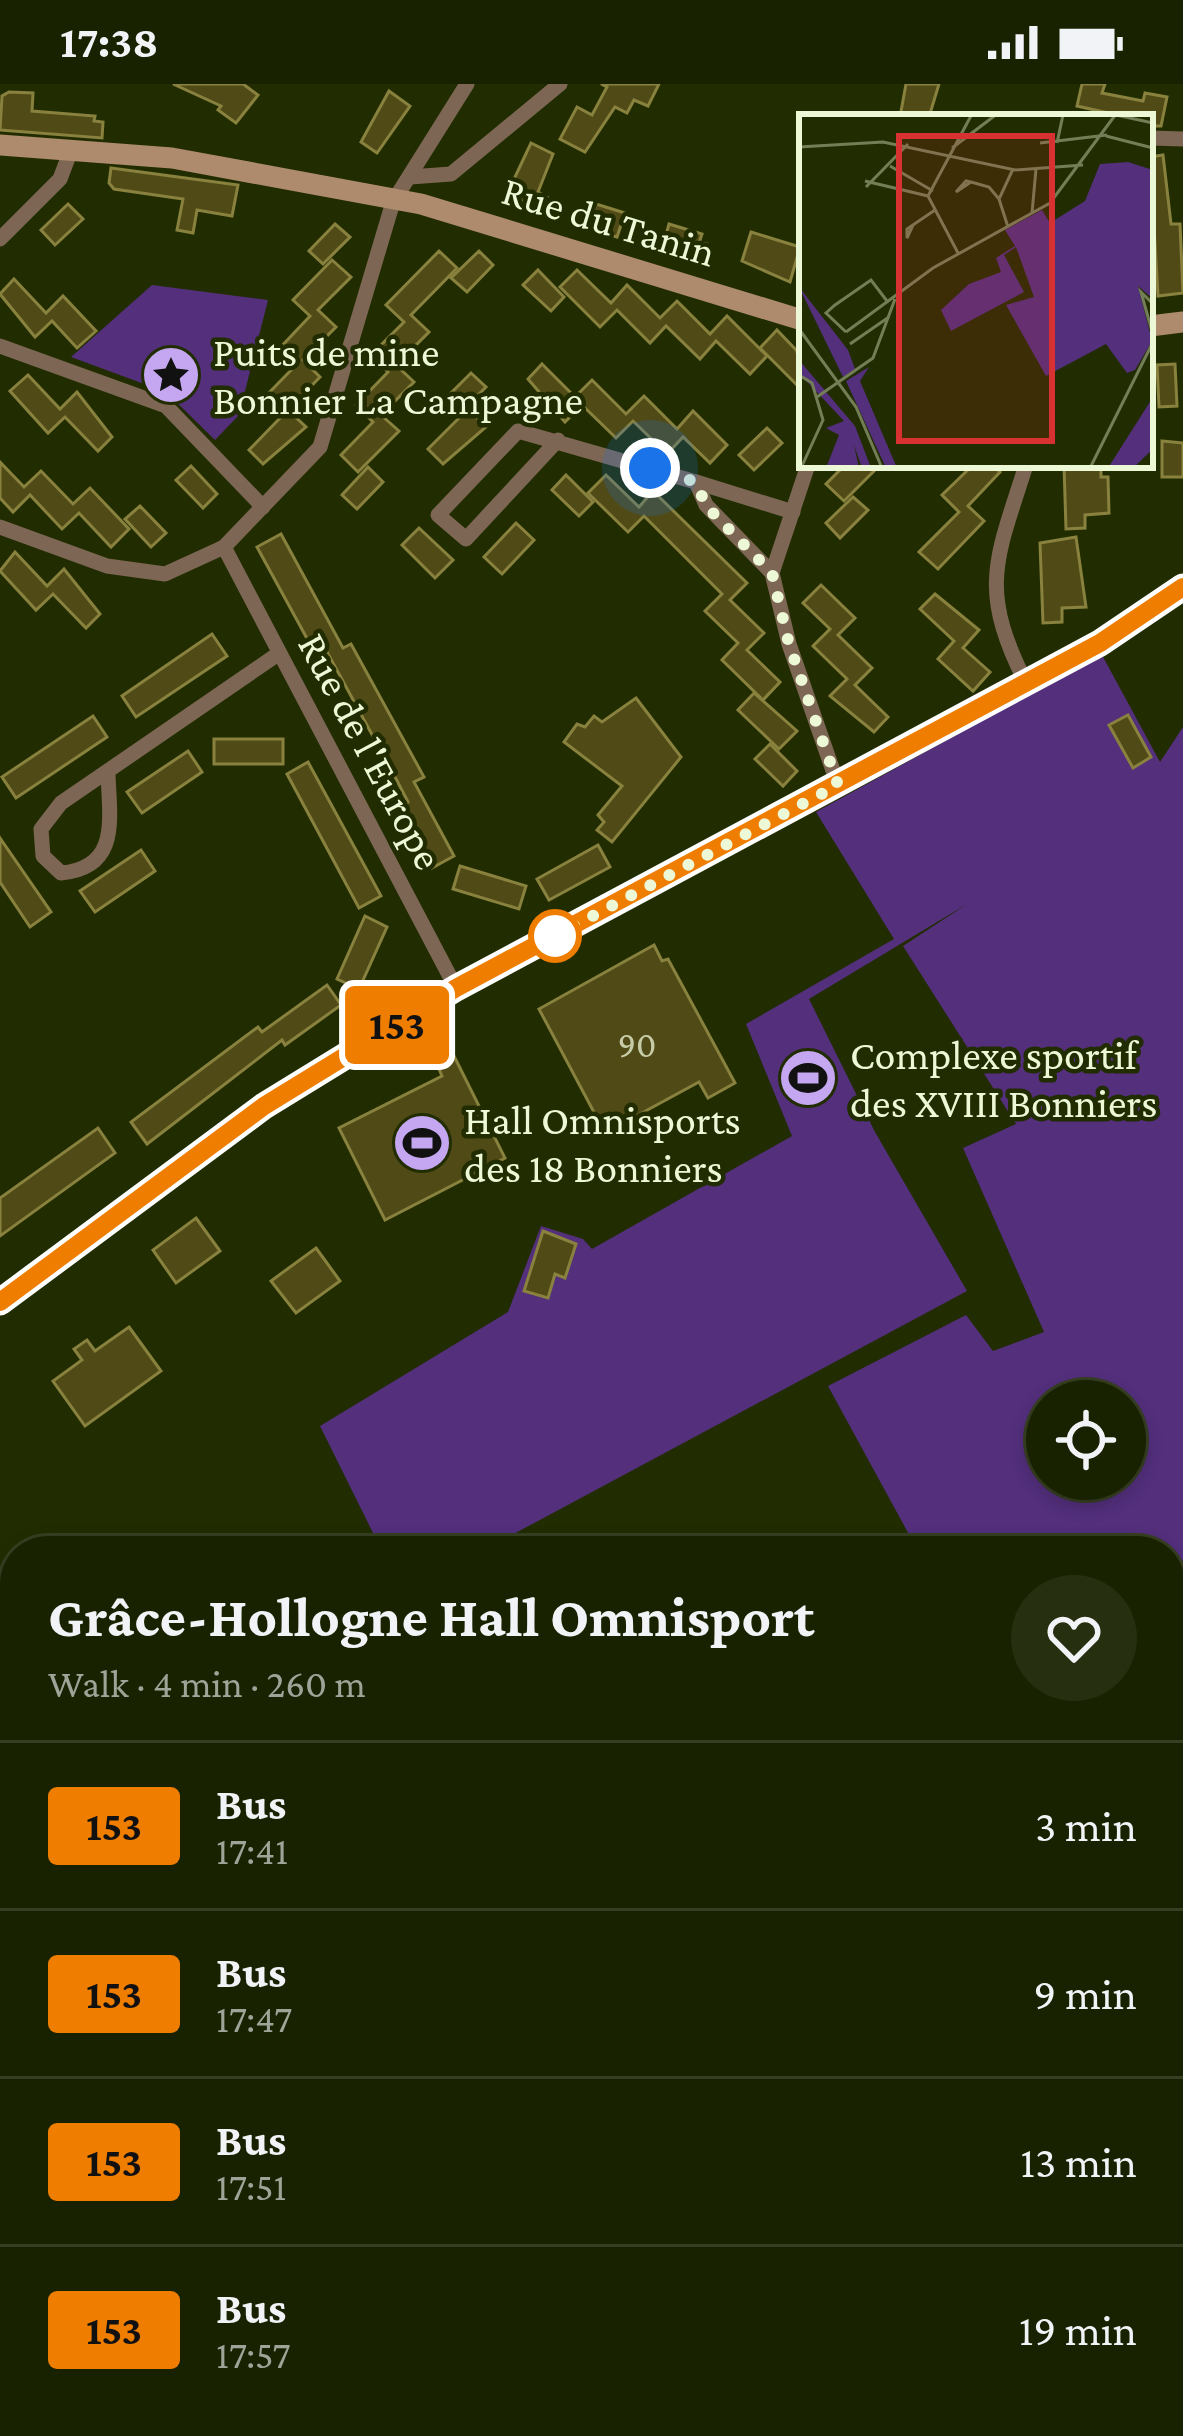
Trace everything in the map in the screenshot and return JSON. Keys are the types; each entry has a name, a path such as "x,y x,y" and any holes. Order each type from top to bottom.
{"street":[{"path":"0,527 106,566 165,574 224,548 320,447 393,202 467,84"},
{"path":"410,177 451,174 560,84"},
{"path":"1153,137 1183,139"},
{"name":"Rue du Tanin","path":"0,145 235,168 421,204 799,319"},
{"path":"0,239 60,178 71,150"},
{"path":"1153,326 1183,322"},
{"path":"0,346 166,406 263,507"},
{"path":"558,440 466,538 438,514 518,431 558,440 793,512"},
{"path":"772,573 807,468"},
{"path":"1025,468 992,581 996,608 1026,683"},
{"path":"696,482 706,506 772,573 789,644 838,785"},
{"name":"Rue de l'Europe","path":"224,548 456,988"},
{"path":"0,1302 264,1106 456,988 1100,643 1183,587"},
{"path":"108,775 111,835 103,856 82,872 61,873 43,856 41,829 61,803 278,654"}],"shaded area":[{"path":"152,285 268,300 239,415 215,440 166,392 71,357"},
{"path":"1102,655 1160,762 1183,727 1183,1536 910,1536 828,1386 966,1315 993,1351 1044,1332 963,1148 1016,1124 903,946 967,904 809,999 875,1132 967,1291 510,1536 375,1536 320,1426 508,1312 541,1226 583,1239 592,1249 792,1136 746,1024 894,939 816,812"}],"building":[{"path":"173,84 243,84 258,95 236,123 218,110 221,106"},
{"path":"601,84 659,84 648,106 634,100 627,113 615,107 585,152 560,139 577,107 592,115 607,87"},
{"path":"906,84 939,84 930,114 901,114"},
{"path":"1082,84 1105,84 1102,93 1143,101 1145,93 1167,97 1161,126 1153,126 1153,114 1108,114 1077,106"},
{"path":"389,91 410,106 377,153 361,142"},
{"path":"33,93 32,111 95,116 94,121 103,122 102,138 0,130 2,96"},
{"path":"531,143 553,154 538,192 547,197 540,210 507,194"},
{"path":"1163,155 1171,224 1180,224 1183,293 1158,296 1153,157"},
{"path":"111,168 238,185 232,216 197,210 193,233 177,230 183,199 114,189 109,183"},
{"path":"68,204 83,219 55,245 41,230"},
{"path":"596,204 625,213 617,237 589,228"},
{"path":"335,224 350,237 323,264 309,251"},
{"path":"669,224 702,234 699,243 707,244 703,261 662,250"},
{"path":"751,232 799,247 790,282 742,261"},
{"path":"439,251 457,268 411,315 429,332 396,365 414,382 381,415 399,431 358,472 341,455 373,422 356,405 388,372 371,355 404,322 386,305"},
{"path":"479,251 493,265 467,292 451,278"},
{"path":"332,260 351,277 318,310 336,327 303,360 320,377 288,410 306,427 263,464 249,450 281,417 262,400 295,366 278,350 310,316 293,300"},
{"path":"538,270 564,297 551,311 523,285"},
{"path":"577,270 611,303 627,285 660,318 677,301 710,334 727,316 767,356 750,374 716,341 700,359 666,326 650,343 617,310 600,327 560,287"},
{"path":"14,279 46,313 63,296 96,331 77,348 52,321 35,337 0,294"},
{"path":"777,330 797,351 799,387 760,348"},
{"path":"542,364 575,397 592,380 626,414 644,396 677,429 693,411 727,445 710,463 683,437 667,454 633,421 616,438 582,405 565,422 528,379"},
{"path":"1175,364 1177,406 1159,407 1157,365"},
{"path":"471,373 486,387 459,414 444,400"},
{"path":"28,375 60,409 77,392 112,437 98,451 65,417 48,433 10,391"},
{"path":"468,409 486,427 443,464 428,449"},
{"path":"767,428 782,443 754,470 739,455"},
{"path":"1162,441 1183,443 1183,477 1162,477"},
{"path":"0,462 24,487 41,471 73,504 90,488 129,529 111,547 79,513 62,529 30,495 13,512 0,498"},
{"path":"191,466 217,494 203,508 176,480"},
{"path":"368,467 383,482 357,509 342,495"},
{"path":"842,468 877,468 844,501 826,484"},
{"path":"970,468 1000,472 968,506 984,521 938,569 919,552 959,512 942,495"},
{"path":"1064,468 1101,468 1101,477 1108,477 1109,513 1085,515 1085,528 1066,529"},
{"path":"566,475 593,502 579,516 552,490"},
{"path":"606,475 639,507 653,491 747,583 730,600 764,633 747,650 780,682 763,700 722,660 738,643 705,611 722,594 644,516 628,532 588,493"},
{"path":"853,497 868,510 840,538 826,523"},
{"path":"140,506 166,533 151,547 125,519"},
{"path":"516,523 534,540 502,574 484,557"},
{"path":"419,528 453,560 435,578 402,545"},
{"path":"281,534 343,648 351,644 424,777 414,782 454,856 432,868 399,807 408,802 320,639 310,644 257,547"},
{"path":"1076,537 1086,607 1062,608 1062,622 1043,623 1040,543"},
{"path":"15,552 47,586 64,569 100,614 86,628 53,594 36,610 0,571"},
{"path":"821,585 855,618 838,635 872,668 855,685 888,717 874,732 830,696 847,679 813,646 830,629 803,603"},
{"path":"935,594 979,630 963,648 990,672 973,691 938,659 954,641 920,609"},
{"path":"212,634 227,656 136,717 122,696"},
{"path":"754,693 797,731 779,749 738,710"},
{"path":"636,698 681,757 612,842 597,830 604,822 598,815 622,786 564,742 577,724 585,727 594,716 602,722"},
{"path":"1128,715 1151,757 1133,768 1109,725"},
{"path":"93,716 107,737 16,798 2,777"},
{"path":"214,739 283,739 283,764 214,764"},
{"path":"770,744 797,771 783,786 755,759"},
{"path":"188,751 202,772 142,813 127,792"},
{"path":"308,762 381,896 359,908 287,774"},
{"path":"0,838 51,912 30,927 0,882"},
{"path":"598,845 610,867 549,900 537,879"},
{"path":"141,850 155,871 95,912 80,891"},
{"path":"460,866 526,886 519,909 453,889"},
{"path":"365,916 387,927 359,989 337,979"},
{"path":"654,945 662,961 668,959 735,1083 708,1098 699,1082 605,1133 539,1009"},
{"path":"327,985 341,1005 285,1045 282,1040 147,1144 131,1122 258,1027 262,1032"},
{"name":"Hall Omnisports des 18 Bonniers","path":"453,1054 505,1158 385,1220 339,1128 442,1076 436,1062"},
{"path":"98,1128 115,1153 0,1236 0,1198"},
{"path":"196,1218 220,1251 176,1283 153,1250"},
{"path":"543,1231 576,1244 565,1278 555,1274 548,1298 524,1291"},
{"path":"316,1248 340,1281 296,1313 271,1281"},
{"path":"129,1327 161,1371 85,1426 53,1381 82,1360 74,1349 87,1340 95,1351"}],"bus line":[{"name":"153","path":"0,1302 264,1106 456,988 1100,643 1183,587"}],"place":[{"name":"Puits de mine Bonnier La Campagne","path":"171,375"},
{"name":"Complexe sportif des XVIII Bonniers","path":"808,1078"},
{"name":"Hall Omnisports des 18 Bonniers","path":"422,1143"}],"route":[{"path":"555,936 838,785 789,644 772,573 706,506 696,482 650,468"}]}
